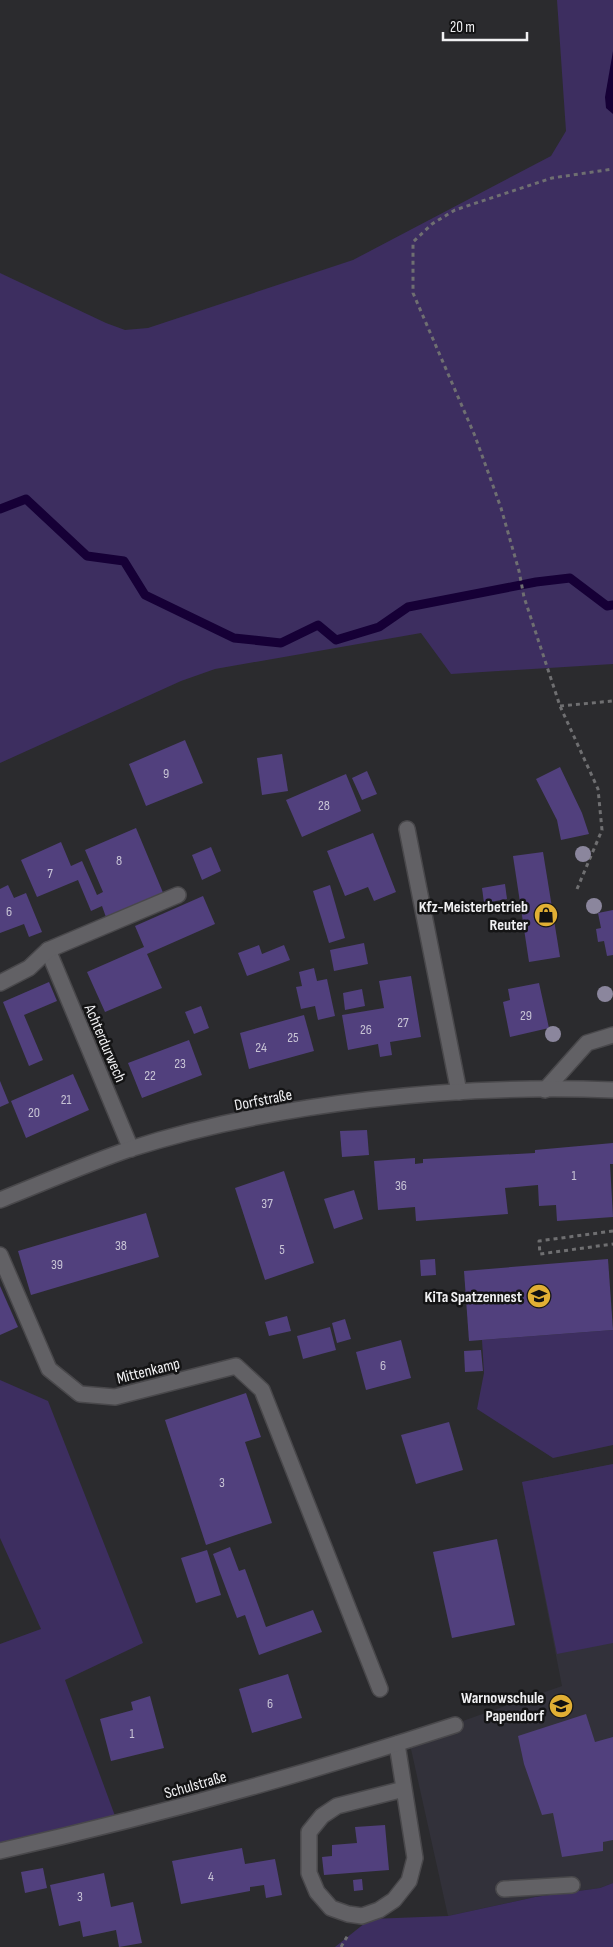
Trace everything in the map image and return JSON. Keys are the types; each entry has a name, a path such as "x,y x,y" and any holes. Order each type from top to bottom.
{"street":[{"path":"407,829 459,1092"},
{"path":"0,983 29,968 48,950 178,895"},
{"name":"Achterdurwech","path":"48,950 131,1149"},
{"path":"545,1090 587,1043 613,1035"},
{"name":"Dorfstraße","path":"0,1200 131,1149 218,1126 288,1111 459,1092 613,1090"},
{"name":"Mittenkamp","path":"0,1255 49,1369 80,1394 116,1397 236,1366 262,1390 380,1689"},
{"name":"Schulstraße","path":"0,1851 118,1824 397,1744 455,1725"},
{"path":"397,1744 404,1789 414,1858 409,1881 394,1900 379,1910 362,1916 348,1914 331,1908 317,1892 310,1873 309,1832 322,1816 338,1806 404,1789"},
{"path":"504,1889 572,1885"}],"path":[{"path":"577,889 602,830 598,788 560,706 524,597 520,571 501,508 475,436 413,293 413,242 432,224 455,210 552,178 613,169"},
{"path":"560,706 613,701"},
{"path":"613,1231 539,1241 540,1254 613,1244"}],"shaded area":[{"path":"557,0 613,0 613,664 451,674 421,633 215,669 181,681 0,763 0,273 106,323 125,330 148,328 353,260 551,156 566,131"},
{"path":"613,51 613,114 606,108 605,97"},
{"path":"613,1330 613,1445 553,1458 477,1409 484,1373 482,1340"},
{"path":"0,1380 48,1401 143,1643 65,1680 118,1824 0,1851 0,1644 41,1629 0,1538"},
{"name":"Warnowschule Papendorf","path":"613,1464 613,1883 600,1888 535,1897 448,1916 409,1740 562,1686 522,1482"},
{"path":"613,1464 613,1643 557,1654 522,1482"},
{"path":"613,1883 613,1947 335,1947 370,1919 448,1916 535,1897 600,1888"}],"building":[{"path":"185,740 203,783 146,806 129,764"},
{"path":"282,754 288,791 262,795 257,758"},
{"path":"560,767 582,813 589,834 561,840 557,820 536,779"},
{"path":"367,771 377,794 362,800 352,778"},
{"path":"346,774 361,811 302,837 286,800"},
{"path":"136,828 164,895 107,920 102,906 91,911 78,880 37,897 21,860 61,842 71,866 82,861 97,895 103,892 85,850"},
{"path":"373,833 396,892 374,901 368,887 345,896 327,851"},
{"path":"211,847 221,871 202,880 192,855"},
{"path":"543,852 560,957 529,962 513,856"},
{"path":"505,884 507,899 484,903 482,888"},
{"path":"8,885 14,898 26,893 42,932 29,937 24,924 0,933 0,889"},
{"path":"330,885 345,938 329,943 313,891"},
{"path":"203,896 215,924 147,954 162,988 105,1012 87,972 144,947 135,926"},
{"path":"613,910 613,955 607,956 604,941 598,942 596,929 601,928 598,913"},
{"path":"364,943 368,964 334,971 330,950"},
{"path":"259,945 262,954 284,945 290,960 247,976 238,953"},
{"path":"314,968 317,981 327,979 335,1016 318,1020 315,1006 301,1009 296,987 302,986 299,972"},
{"path":"411,976 421,1037 390,1042 392,1055 380,1057 378,1044 348,1050 342,1015 384,1008 379,981"},
{"path":"49,982 57,1001 24,1015 43,1060 29,1066 3,1002"},
{"path":"539,983 549,1028 510,1037 503,1002 510,1000 508,989"},
{"path":"362,989 365,1006 345,1010 343,993"},
{"path":"201,1006 209,1028 194,1034 185,1012"},
{"path":"304,1015 314,1051 249,1069 240,1033"},
{"path":"189,1040 202,1075 142,1098 128,1063"},
{"path":"73,1074 89,1110 26,1138 11,1101"},
{"path":"0,1081 9,1103 0,1107"},
{"path":"367,1130 369,1155 342,1157 340,1131"},
{"path":"613,1143 613,1164 610,1164 613,1217 557,1221 556,1205 539,1206 538,1185 505,1188 508,1214 416,1221 415,1207 378,1210 374,1161 415,1158 415,1164 423,1163 423,1159 535,1153 535,1150"},
{"path":"284,1171 314,1263 265,1280 235,1188"},
{"path":"354,1190 363,1219 334,1229 324,1199"},
{"path":"146,1213 159,1257 31,1295 18,1251"},
{"path":"435,1259 436,1275 421,1276 420,1260"},
{"name":"KiTa Spatzennest","path":"608,1259 613,1330 469,1341 464,1271"},
{"path":"0,1286 18,1327 0,1335"},
{"path":"287,1316 291,1331 269,1336 265,1322"},
{"path":"345,1319 351,1339 337,1343 332,1323"},
{"path":"330,1327 336,1350 303,1359 297,1336"},
{"path":"401,1340 411,1378 366,1390 356,1352"},
{"path":"481,1350 483,1371 465,1372 464,1351"},
{"path":"246,1393 261,1437 245,1442 272,1523 206,1545 165,1420"},
{"path":"449,1422 463,1470 416,1484 401,1435"},
{"path":"497,1539 515,1625 452,1638 433,1552"},
{"path":"230,1547 239,1571 245,1569 266,1627 313,1610 322,1632 259,1655 245,1615 237,1618 213,1554"},
{"path":"207,1550 221,1595 196,1603 181,1558"},
{"path":"288,1674 302,1718 252,1733 239,1689"},
{"path":"150,1696 164,1748 111,1761 100,1719 133,1710 131,1702"},
{"path":"586,1714 595,1742 613,1737 613,1840 603,1842 603,1851 562,1857 553,1813 542,1815 524,1764 518,1736"},
{"path":"385,1825 389,1870 324,1875 322,1857 332,1856 332,1845 357,1843 355,1827"},
{"path":"242,1848 245,1864 275,1859 282,1895 266,1898 264,1885 250,1887 250,1891 181,1904 172,1861"},
{"path":"43,1868 47,1888 25,1893 21,1872"},
{"path":"104,1873 111,1907 133,1902 142,1943 119,1947 116,1930 83,1937 80,1921 59,1926 50,1885"},
{"path":"362,1879 363,1890 354,1891 353,1880"}],"waterway":[{"path":"0,509 26,499 87,556 124,561 145,595 234,638 281,643 318,625 336,640 379,627 408,607 536,582 570,578 607,606 613,605"}],"place":[{"name":"Kfz-Meisterbetrieb Reuter","path":"546,915"},
{"name":"KiTa Spatzennest","path":"539,1296"},
{"name":"Warnowschule Papendorf","path":"561,1706"}]}
